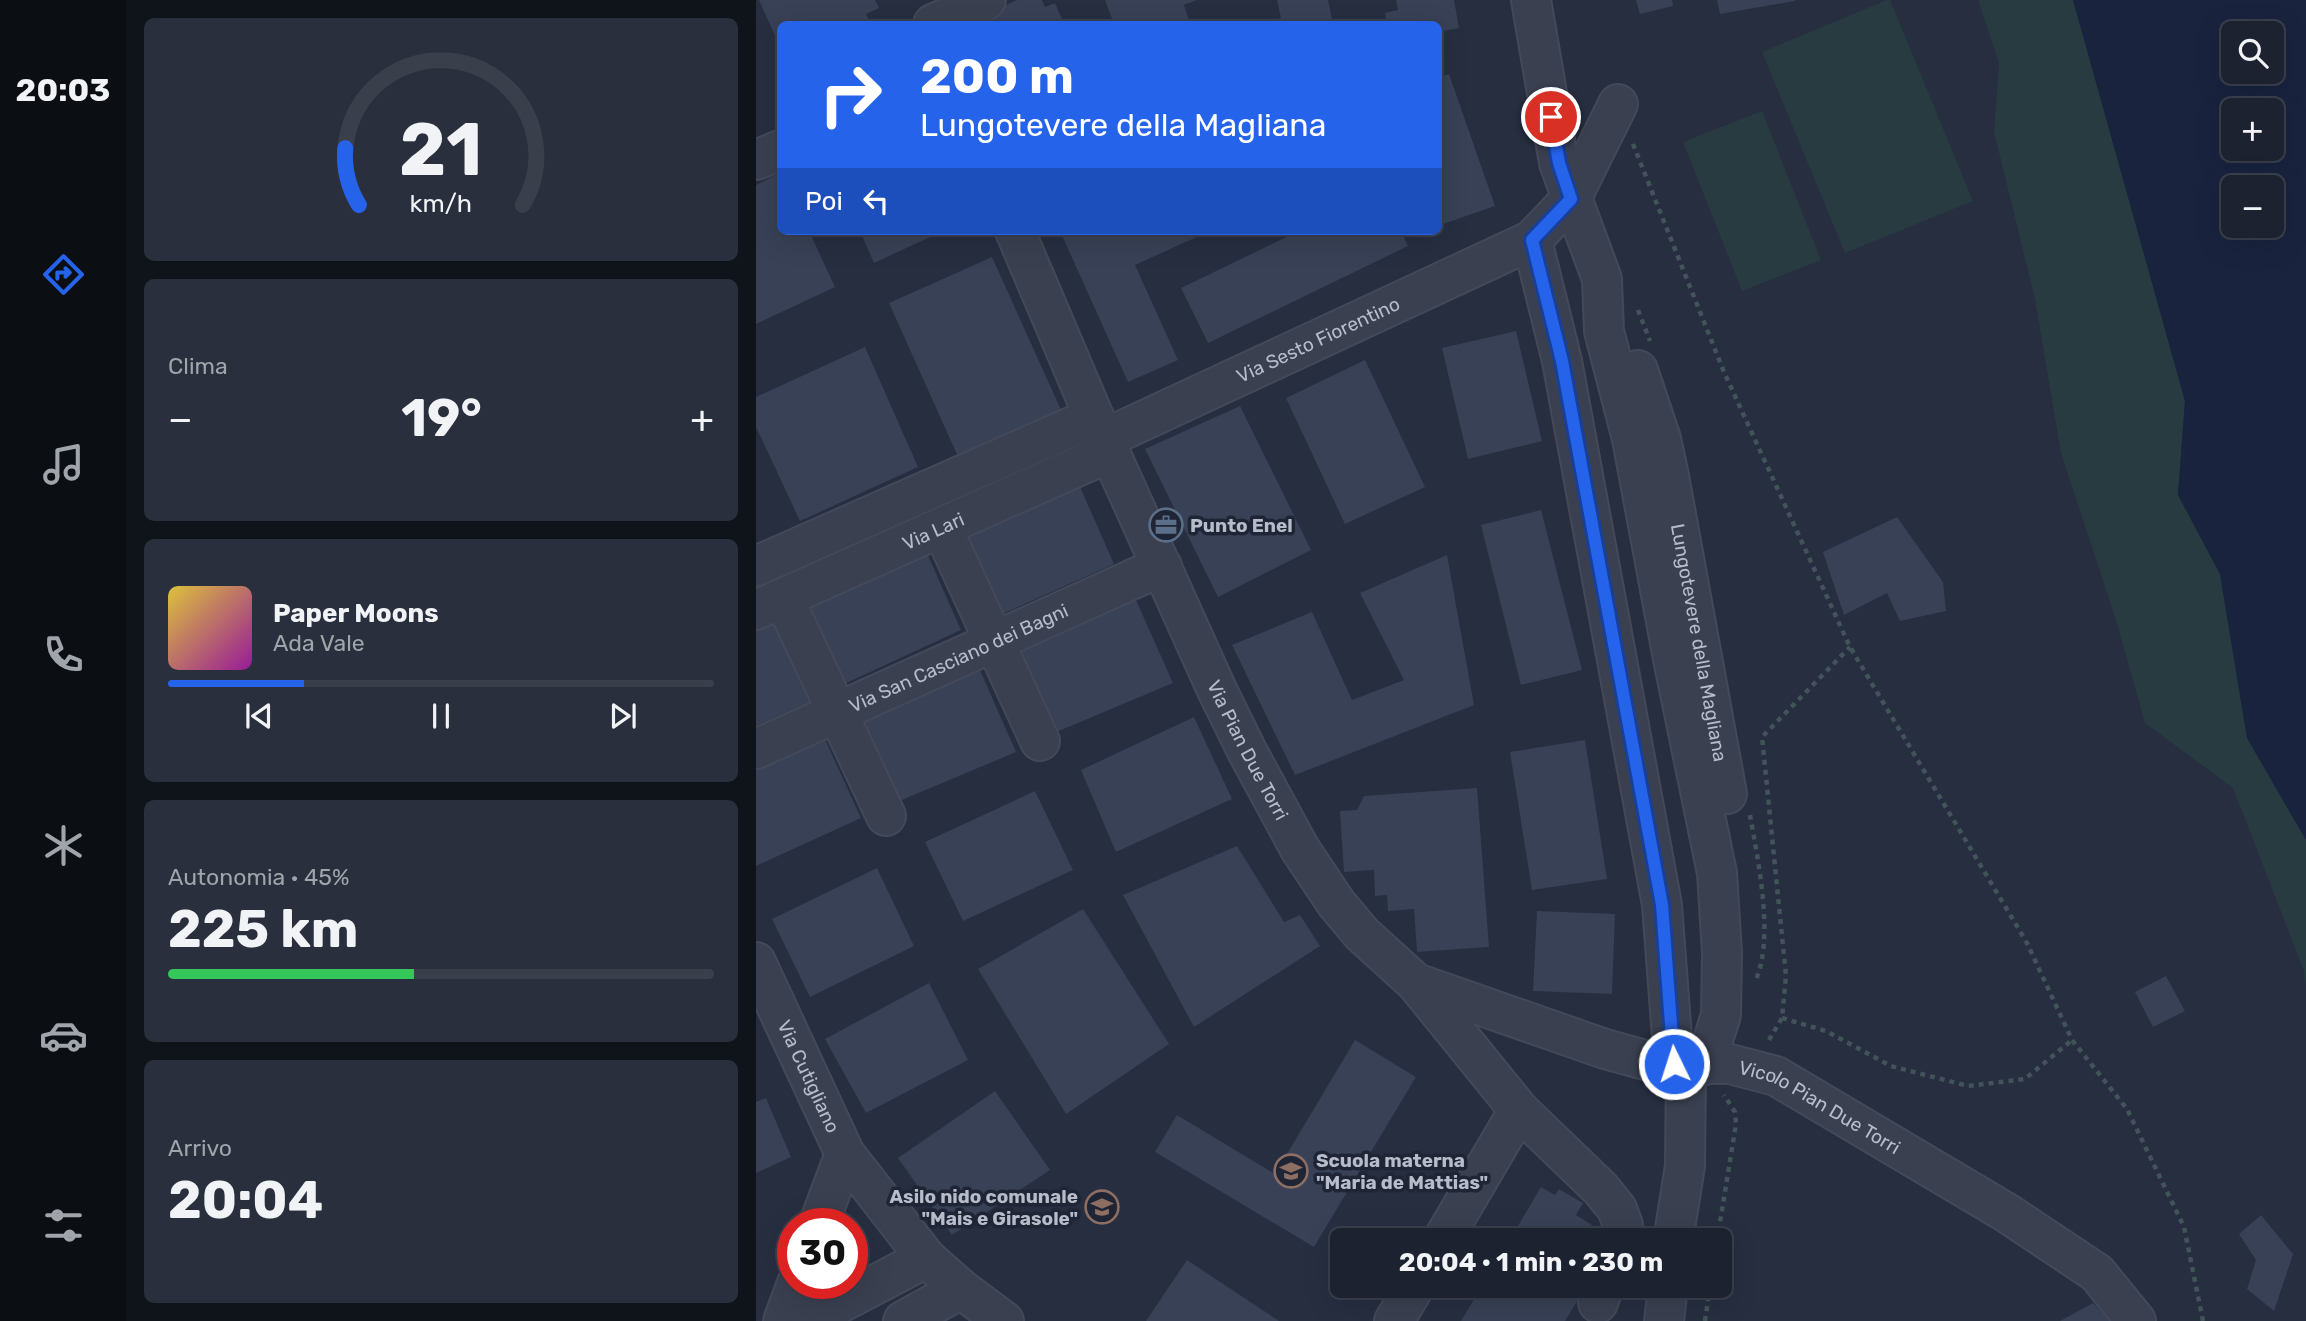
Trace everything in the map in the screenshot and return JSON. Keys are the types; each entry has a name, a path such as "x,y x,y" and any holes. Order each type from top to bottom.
{"street":[{"path":"916,0 926,21"},
{"path":"940,21 986,0"},
{"name":"Lungotevere della Magliana","path":"1531,0 1559,163 1602,279 1604,331 1632,439 1717,873 1722,953 1721,1015 1688,1064"},
{"path":"1532,240 1571,199 1618,104"},
{"path":"756,160 777,151"},
{"name":"Via Pian Due Torri","path":"1017,235 1217,690 1300,849 1348,918 1416,984 1519,1110 1601,1189 1616,1209 1622,1228"},
{"name":"Lungotevere della Magliana","path":"1532,240 1562,361 1620,668 1688,1064 1685,1166 1675,1228"},
{"name":"Via Sesto Fiorentino","path":"1103,436 1532,240"},
{"path":"756,566 1103,436"},
{"name":"Via Lari","path":"770,604 942,528 1103,436"},
{"path":"942,528 1040,741"},
{"name":"Via San Casciano dei Bagni","path":"756,749 1162,566"},
{"path":"770,604 838,712 886,816"},
{"path":"1648,832 1651,1032"},
{"name":"Via Cutigliano","path":"756,962 845,1154 926,1258 961,1289 1004,1321"},
{"name":"Vicolo Pian Due Torri","path":"1416,984 1605,1049 1656,1063 1730,1064 1776,1076 2007,1213 2097,1273 2136,1321"},
{"path":"1450,1228 1519,1110"},
{"path":"825,1208 845,1154"},
{"path":"806,1321 926,1258"},
{"path":"903,1321 961,1289"},
{"path":"1394,1321 1408,1298"},
{"path":"1664,1321 1667,1298"},
{"path":"783,1321 791,1299"}],"path":[{"path":"1618,104 1724,372 1850,647 2027,943 2072,1040 2126,1109 2184,1227 2203,1321"},
{"path":"1850,647 1762,737 1786,975 1783,1018 1826,1031 1891,1066 1968,1086 2025,1079 2072,1040"},
{"path":"1705,1321 1708,1298"}],"shaded area":[{"path":"1890,0 1973,201 1845,253 1762,52"},
{"path":"1978,0 2073,0 2185,401 2178,495 2220,574 2247,738 2306,840 2306,986 2304,971 2233,788 2145,723 2116,620 2061,453 2035,299 1994,132 1999,63"},
{"path":"1762,111 1821,260 1742,291 1683,142"}],"water":[{"path":"2073,0 2306,0 2306,840 2247,738 2220,574 2178,495 2185,401"}],"building":[{"path":"759,0 875,0 879,8 866,14 870,21 777,21 777,40"},
{"path":"1017,0 1042,0 1045,7 1055,3 1063,21 982,21 980,17"},
{"path":"1105,0 1197,0 1184,5 1189,21 1113,21"},
{"path":"1277,0 1328,0 1332,21 1271,21 1281,18"},
{"path":"1396,0 1454,0 1459,28 1442,31 1442,21 1386,21 1385,13 1398,10"},
{"path":"1636,0 1672,0 1673,6 1640,14"},
{"path":"1717,0 1795,0 1795,1 1720,14"},
{"path":"1449,74 1495,206 1443,224 1442,221 1442,77"},
{"path":"777,174 777,235 811,235 835,287 756,324 756,185"},
{"path":"862,235 934,235 874,263"},
{"path":"1062,235 1201,235 1135,265 1178,360 1128,382"},
{"path":"1291,235 1403,235 1408,246 1208,343 1181,288"},
{"path":"992,257 1062,412 959,459 889,303"},
{"path":"1516,331 1542,441 1468,459 1442,348"},
{"path":"865,347 918,467 800,521 756,427 756,397"},
{"path":"1365,360 1425,487 1345,524 1286,398"},
{"path":"1240,406 1311,550 1218,597 1145,449"},
{"path":"1078,482 1114,564 1000,615 964,534"},
{"path":"1541,510 1582,670 1521,685 1481,525"},
{"path":"1897,517 1943,582 1946,611 1900,621 1887,593 1844,615 1823,552"},
{"path":"926,551 961,630 842,685 806,605"},
{"path":"1447,555 1474,705 1295,775 1232,645 1312,612 1352,700 1404,680 1360,593"},
{"path":"1136,600 1173,683 1054,733 1017,651"},
{"path":"775,620 814,700 756,726 756,629"},
{"path":"979,668 1016,752 897,802 860,722"},
{"path":"1194,717 1232,799 1116,852 1081,770"},
{"path":"823,735 861,818 756,866 756,766"},
{"path":"1585,740 1607,879 1532,890 1510,752"},
{"path":"1477,788 1489,947 1417,952 1414,909 1388,911 1387,895 1375,896 1374,870 1344,872 1340,811 1357,810 1364,796"},
{"path":"1035,791 1073,870 963,921 925,842"},
{"path":"1237,846 1284,922 1300,915 1320,946 1194,1027 1123,895"},
{"path":"877,868 914,946 810,997 772,919"},
{"path":"1083,909 1169,1044 1066,1114 978,969"},
{"path":"1537,911 1615,914 1612,994 1533,991"},
{"path":"2166,976 2185,1011 2153,1027 2135,992"},
{"path":"929,983 968,1060 866,1113 825,1039"},
{"path":"1355,1040 1416,1077 1314,1247 1155,1152 1177,1115 1275,1174"},
{"path":"995,1091 1050,1170 952,1235 898,1158"},
{"path":"766,1098 791,1157 756,1173 756,1102"},
{"path":"1541,1187 1555,1195 1559,1189 1583,1203 1576,1215 1597,1228 1517,1228"},
{"path":"2261,1215 2293,1254 2274,1311 2247,1289 2256,1260 2239,1234"},
{"path":"1187,1260 1279,1321 1146,1321"},
{"path":"1475,1298 1579,1298 1565,1321 1461,1321"},
{"path":"2093,1303 2110,1321 2060,1321"}],"place":[{"name":"Punto Enel","path":"1166,525"},
{"name":"Scuola materna \"Maria de Mattias\"","path":"1291,1171"},
{"name":"Asilo nido comunale \"Mais e Girasole\"","path":"1102,1207"}],"route":[{"path":"1551,117 1559,163 1571,199 1532,240 1562,361 1662,905 1674,1064"}]}
